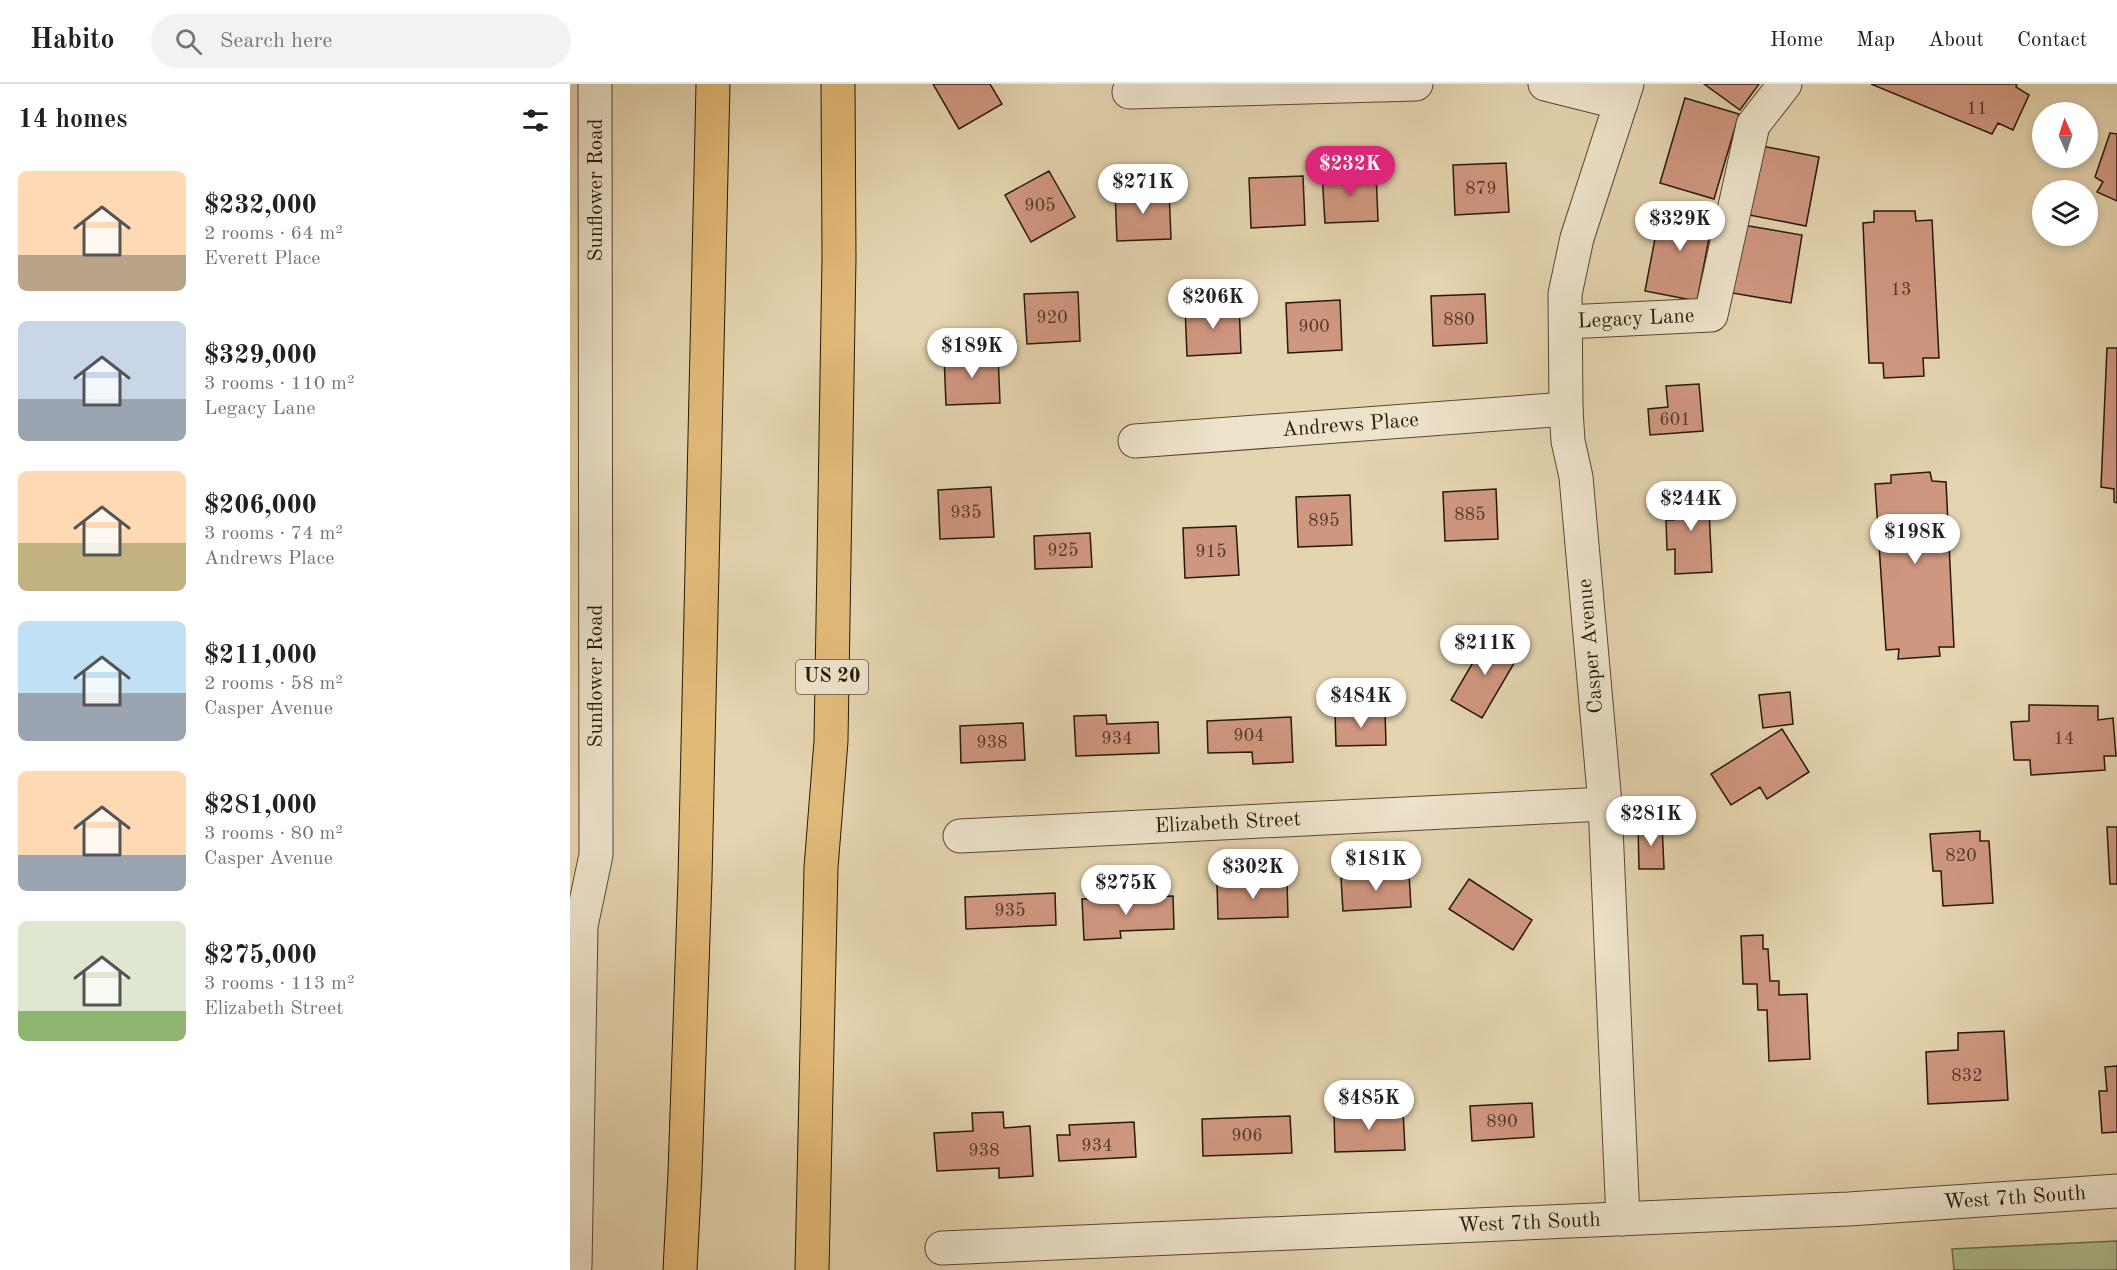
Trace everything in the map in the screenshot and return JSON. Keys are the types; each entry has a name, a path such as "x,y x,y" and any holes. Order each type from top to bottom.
{"highway":[{"path":"680,1270 695,878 713,84"},
{"name":"US 20","path":"812,1270 821,868 831,741 839,258 838,84"}],"street":[{"name":"Sunflower Road","path":"572,1267 581,926 596,855 595,84"},
{"path":"1129,92 1416,84"},
{"path":"1545,84 1624,94"},
{"name":"Legacy Lane","path":"1566,322 1711,315 1753,125 1785,84"},
{"name":"Casper Avenue","path":"1623,1219 1605,804 1576,477 1568,441 1565,294 1577,238 1624,94"},
{"name":"Andrews Place","path":"1135,441 1566,409"},
{"name":"Elizabeth Street","path":"960,836 1605,804"},
{"name":"West 7th South","path":"942,1248 1848,1209 2117,1191"}],"green space":[{"path":"2117,1241 2117,1270 1954,1270 1952,1249"}],"building":[{"path":"933,84 990,84 1002,104 959,129"},
{"path":"1704,84 1759,84 1740,110"},
{"path":"1871,84 2017,84 2016,87 2029,95 2013,130 1998,123 1992,134"},
{"path":"1685,98 1739,114 1714,199 1660,183"},
{"path":"2110,133 2117,134 2117,201 2098,192 2103,182 2095,177"},
{"path":"1762,146 1819,157 1806,226 1749,215"},
{"path":"1506,163 1509,212 1455,215 1453,165"},
{"path":"1049,171 1075,217 1031,242 1005,195"},
{"path":"1376,171 1378,221 1325,223 1322,173"},
{"path":"1303,176 1305,225 1251,228 1249,178"},
{"path":"1169,189 1171,239 1117,241 1115,191"},
{"path":"1662,202 1714,212 1697,301 1645,291"},
{"path":"1874,211 1915,211 1916,221 1932,220 1939,358 1923,358 1924,376 1884,378 1883,363 1869,363 1863,223 1874,222"},
{"path":"1743,225 1802,235 1791,303 1732,293"},
{"path":"1078,292 1080,341 1027,344 1024,294"},
{"path":"1485,294 1487,343 1433,346 1431,296"},
{"path":"1340,300 1342,350 1288,353 1286,303"},
{"path":"1239,304 1241,353 1187,356 1185,306"},
{"path":"2107,348 2117,348 2117,503 2114,502 2114,489 2101,487"},
{"path":"998,353 1000,403 946,405 944,355"},
{"path":"1699,384 1703,431 1650,435 1648,409 1668,407 1666,386"},
{"path":"1930,472 1932,481 1946,482 1954,647 1939,647 1940,656 1898,659 1899,649 1886,650 1875,484 1891,483 1891,475"},
{"path":"991,487 994,537 940,539 938,490"},
{"path":"1496,489 1498,539 1445,541 1443,492"},
{"path":"1708,489 1712,572 1675,574 1675,549 1667,550 1666,520 1674,520 1673,490"},
{"path":"1350,495 1352,545 1298,547 1296,497"},
{"path":"1236,526 1239,575 1185,578 1183,528"},
{"path":"1090,533 1092,567 1035,569 1034,536"},
{"path":"1489,635 1520,653 1482,718 1451,700"},
{"path":"1790,692 1793,724 1763,728 1759,695"},
{"path":"2029,705 2098,706 2098,720 2113,718 2116,756 2104,756 2105,770 2031,775 2030,760 2014,760 2011,722 2029,721"},
{"path":"1385,711 1386,745 1336,746 1335,713"},
{"path":"1106,715 1107,724 1158,722 1159,753 1076,756 1074,716"},
{"path":"1291,717 1293,762 1253,764 1252,752 1208,753 1207,721"},
{"path":"1023,723 1025,760 961,763 960,726"},
{"path":"1782,729 1809,772 1767,799 1760,787 1731,805 1711,774"},
{"path":"1662,824 1664,869 1639,869 1638,825"},
{"path":"2107,827 2117,827 2117,884 2110,884"},
{"path":"1980,831 1980,841 1989,841 1993,903 1943,906 1941,871 1933,871 1930,834"},
{"path":"1409,874 1411,907 1343,911 1341,878"},
{"path":"1469,879 1532,920 1513,950 1449,909"},
{"path":"1287,880 1288,917 1218,919 1217,882"},
{"path":"1055,893 1056,925 966,929 965,897"},
{"path":"1173,896 1174,929 1120,931 1121,938 1084,940 1082,899"},
{"path":"1763,935 1763,949 1768,949 1770,981 1779,981 1779,995 1807,994 1810,1059 1769,1061 1767,1010 1758,1010 1757,984 1743,984 1741,936"},
{"path":"2004,1031 2008,1100 1928,1104 1926,1052 1958,1050 1958,1033"},
{"path":"2117,1066 2117,1132 2102,1133 2099,1091 2107,1091 2105,1067"},
{"path":"1532,1103 1534,1137 1472,1141 1470,1106"},
{"path":"1403,1110 1405,1150 1335,1152 1334,1113"},
{"path":"1003,1112 1004,1128 1030,1126 1033,1176 999,1178 999,1168 937,1171 934,1133 973,1131 972,1113"},
{"path":"1290,1116 1292,1153 1203,1156 1202,1119"},
{"path":"1134,1122 1136,1157 1059,1161 1057,1135 1070,1135 1069,1125"}]}
